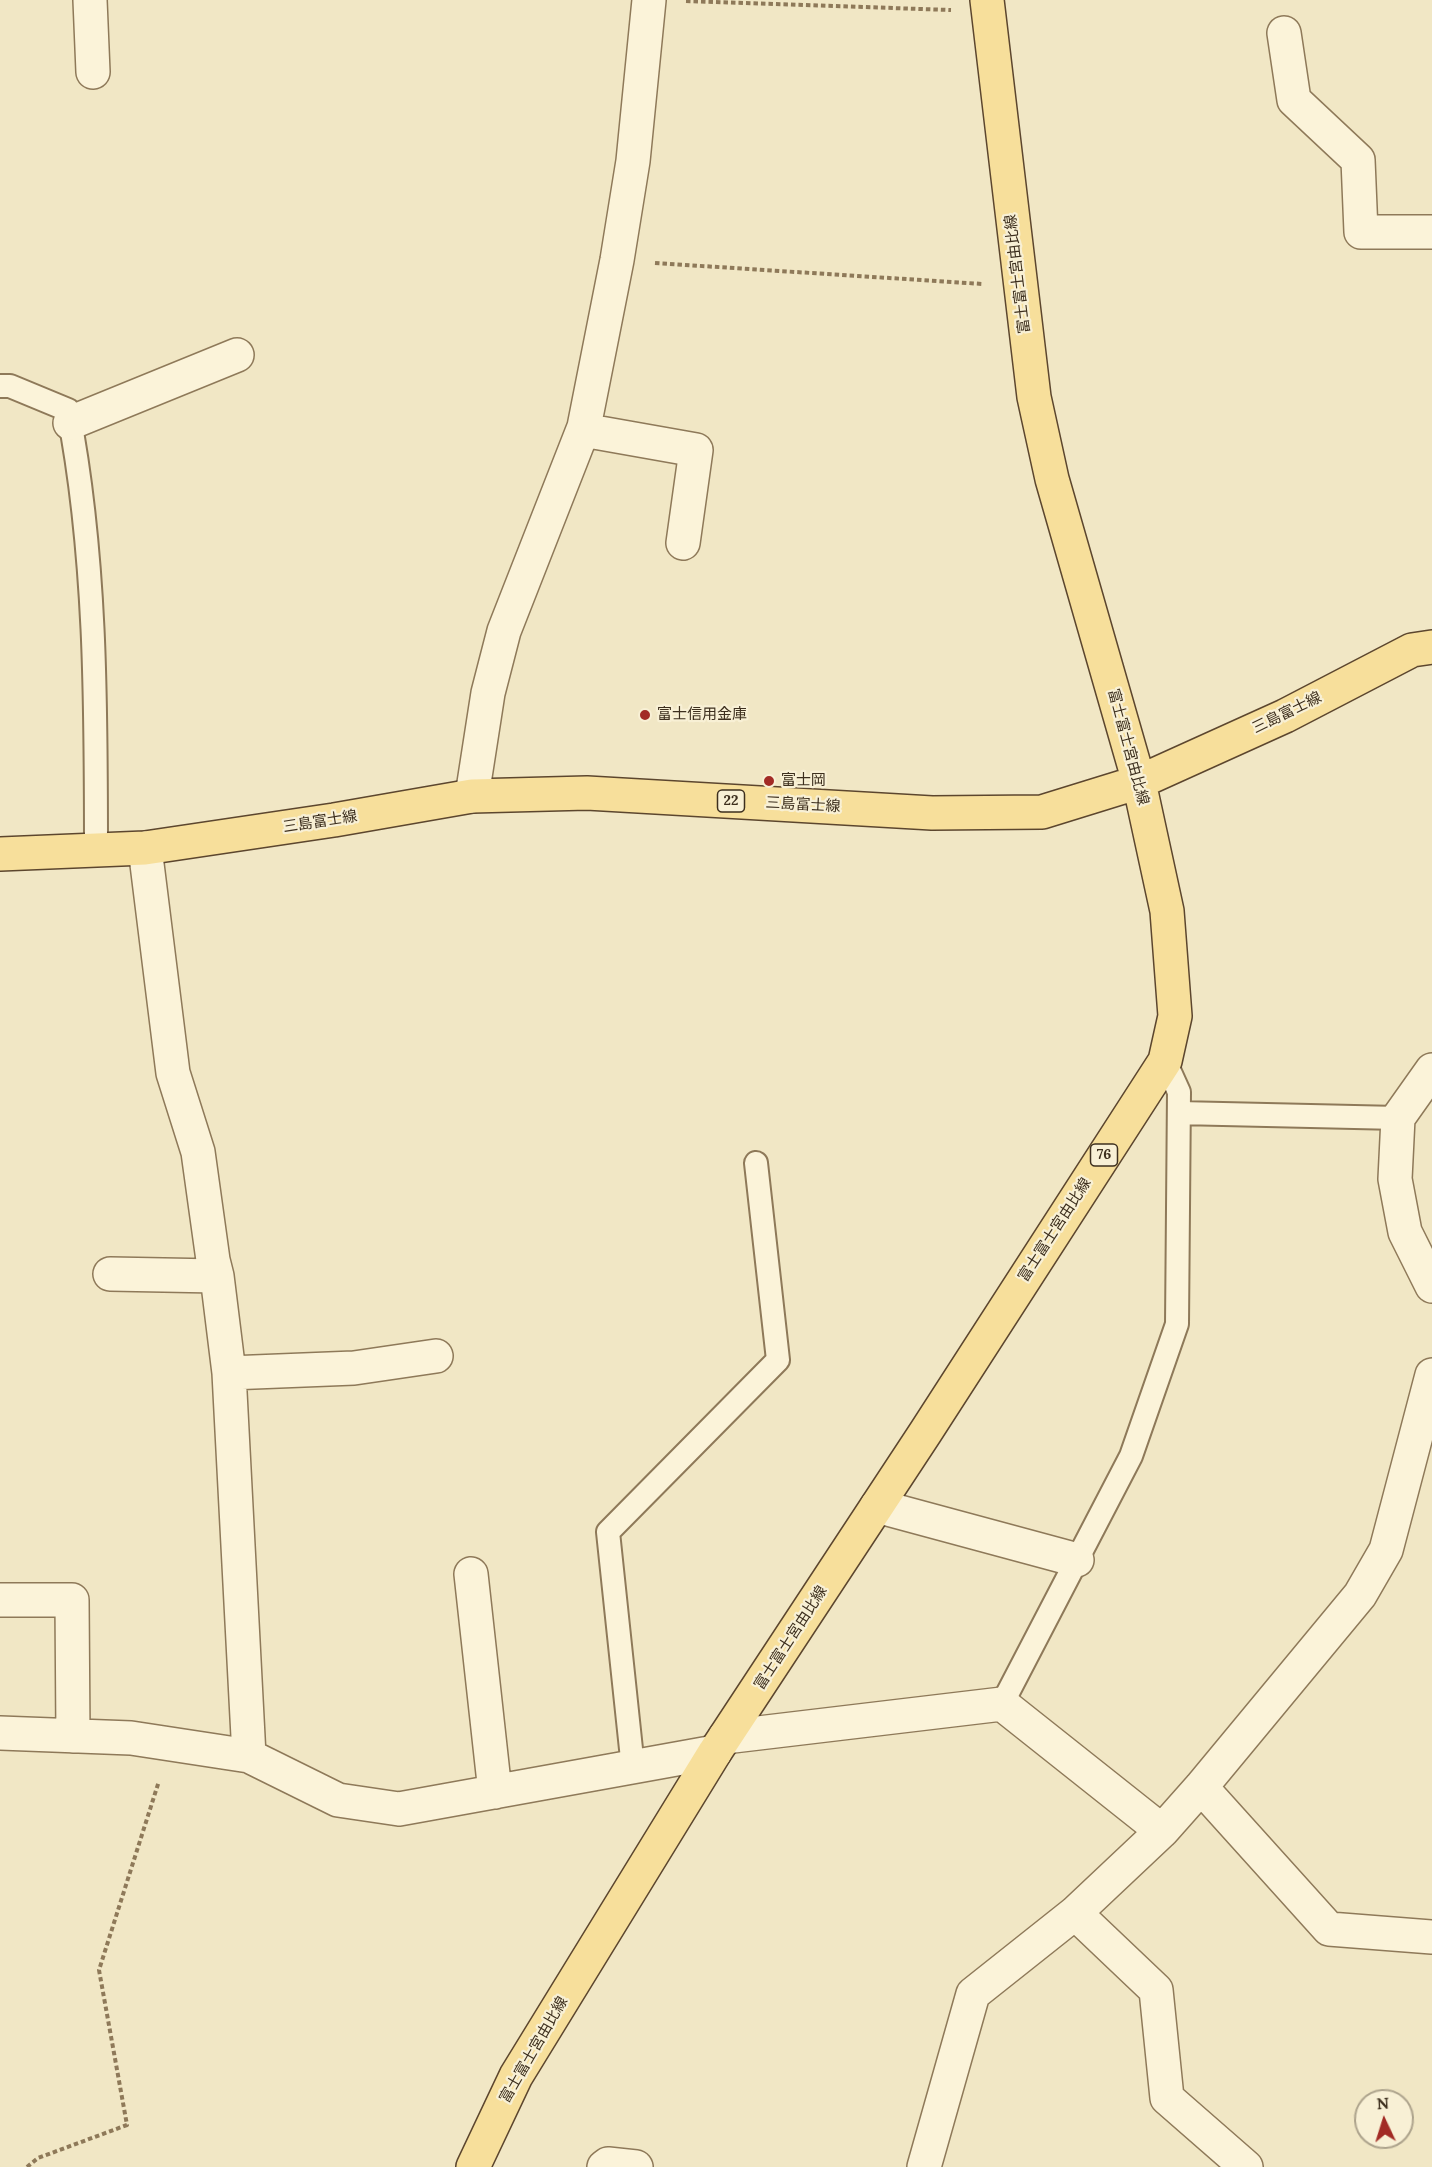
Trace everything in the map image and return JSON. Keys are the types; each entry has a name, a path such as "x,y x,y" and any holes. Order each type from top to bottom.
{"main road":[{"name":"富士富士宮由比線","path":"472,2167 516,2076 720,1745 878,1506 1165,1061 1175,1016 1167,911 1139,782 1052,479 1034,397 987,5"},
{"name":"三島富士線","path":"0,854 145,848 334,820 472,796 587,793 932,813 1042,812 1139,782 1285,716 1412,650 1432,647"}],"street":[{"path":"90,0 93,72"},
{"path":"472,796 488,693 504,631 583,430 617,260 633,161 649,0"},
{"path":"1284,33 1294,100 1358,160 1361,232 1432,232"},
{"path":"70,423 237,355"},
{"path":"583,430 696,450 683,543"},
{"path":"145,848 173,1073 198,1152 229,1373 249,1756"},
{"path":"1432,1070 1398,1118 1395,1179 1405,1232 1432,1286"},
{"path":"110,1274 217,1276"},
{"path":"229,1373 354,1368 436,1356"},
{"path":"924,2167 973,1994 1075,1913 1162,1831 1360,1595 1386,1550 1432,1375"},
{"path":"878,1506 1077,1560"},
{"path":"471,1574 495,1792"},
{"path":"0,1600 72,1600 73,1736"},
{"path":"0,1733 131,1738 249,1756 338,1800 399,1809 633,1767 720,1745 1002,1704 1162,1831"},
{"path":"1201,1787 1329,1929 1432,1937"},
{"path":"1075,1913 1156,1990 1167,2098 1246,2167"},
{"path":"604,2167 608,2164 636,2167"}],"lane":[{"path":"0,386 10,386 68,410 85,522 96,706 96,849"},
{"path":"1002,1704 1131,1456 1177,1324 1179,1092 1165,1061"},
{"path":"1179,1113 1398,1118"},
{"path":"633,1767 608,1532 778,1360 756,1163"}],"path":[{"path":"681,0 987,5"},
{"path":"617,260 1019,286"},
{"path":"27,2167 38,2158 127,2125 99,1970 170,1744"}],"place":[{"name":"富士信用金庫","path":"645,715"},
{"name":"富士岡","path":"769,781"}]}
